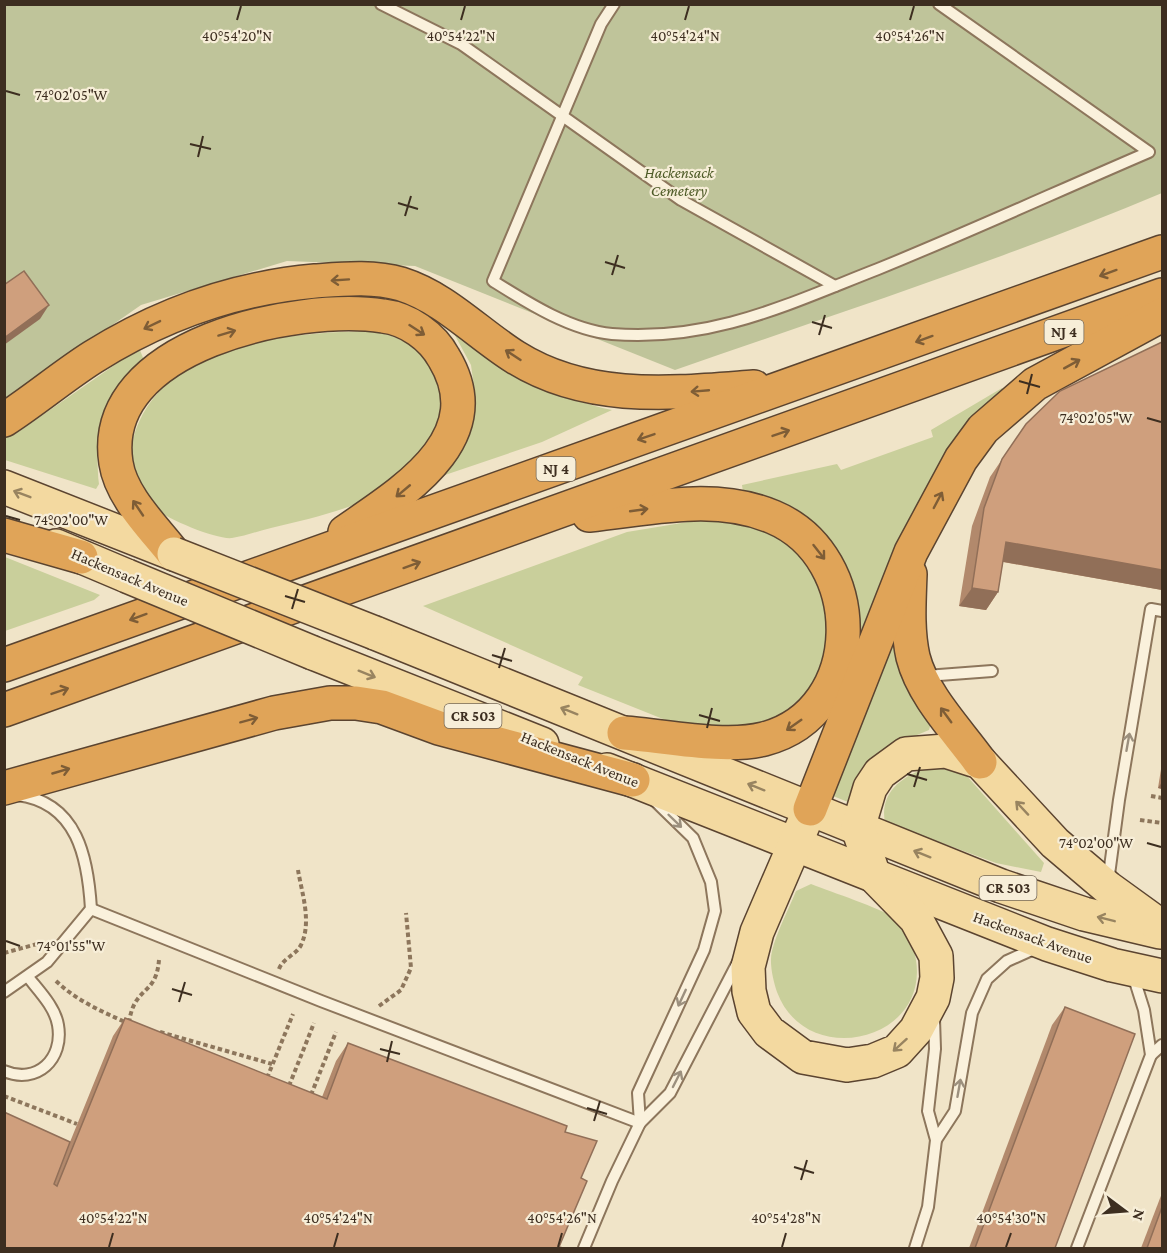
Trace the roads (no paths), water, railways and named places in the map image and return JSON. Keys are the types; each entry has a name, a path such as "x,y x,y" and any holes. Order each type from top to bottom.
{"highway":[{"name":"NJ 4","path":"4,665 801,383 1162,252"},
{"path":"4,420 93,357 171,316 221,298 267,288 347,279 380,280 417,290 435,299 516,358 542,373 588,386 660,394 801,383"},
{"name":"NJ 4","path":"4,710 1162,296"},
{"path":"174,554 140,511 116,464 117,431 126,406 142,385 176,355 230,331 321,315 384,316 398,320 422,332 436,345 446,360 458,393 453,432 443,451 429,468 397,495 312,555"},
{"path":"810,809 911,552 961,459 983,429 1035,384 1162,315"},
{"path":"539,520 694,502 752,509 795,528 810,541 833,574 845,619 843,645 837,668 813,710 789,729 765,739 741,743 712,743 624,733"},
{"path":"4,535 81,556"},
{"path":"911,552 909,630 914,659 920,676 980,762"},
{"path":"4,649 70,641"},
{"path":"4,788 274,713 330,703 356,702 382,707 439,728 633,780"}],"main road":[{"name":"CR 503","path":"4,487 375,633 1011,889 1084,914 1162,933"},
{"name":"Hackensack Avenue","path":"4,525 313,652 1047,944 1130,969 1162,976"},
{"path":"810,809 757,932 748,967 749,991 754,1012 769,1032 803,1057 847,1065 873,1061 897,1051 916,1030 933,998 937,978 936,956 916,919 873,876 858,828 870,788 880,773 901,757 916,751 945,751 980,762 1055,843 1108,888 1162,927"}],"lane":[{"path":"381,4 461,44 563,119 681,200 835,286"},
{"path":"614,4 602,24 493,281 570,323 611,334 682,333 713,329 768,312 835,286 1149,152 939,4"},
{"path":"1108,888 1119,800 1151,609 1162,611"},
{"path":"920,676 935,677 992,671"},
{"path":"633,780 693,838 711,882 716,911 704,950 638,1093 640,1124"},
{"path":"4,794 25,796 45,804 66,821 81,845 87,864 91,909 51,958 28,977 4,992"},
{"path":"91,909 640,1124"},
{"path":"584,1248 612,1181 640,1124 670,1093 731,973 757,932"},
{"path":"936,1140 955,1111 972,1013 987,979 1007,961 1047,944"},
{"path":"1077,1248 1150,1055 1140,989 1130,969"},
{"path":"4,1071 16,1076 40,1072 49,1063 56,1047 58,1027 54,1014 28,977"},
{"path":"915,1248 928,1207 936,1140 928,1111 935,1049 933,998"},
{"path":"1150,1055 1162,1045"}],"park label":[{"name":"Hackensack Cemetery","path":"679,181"}]}
